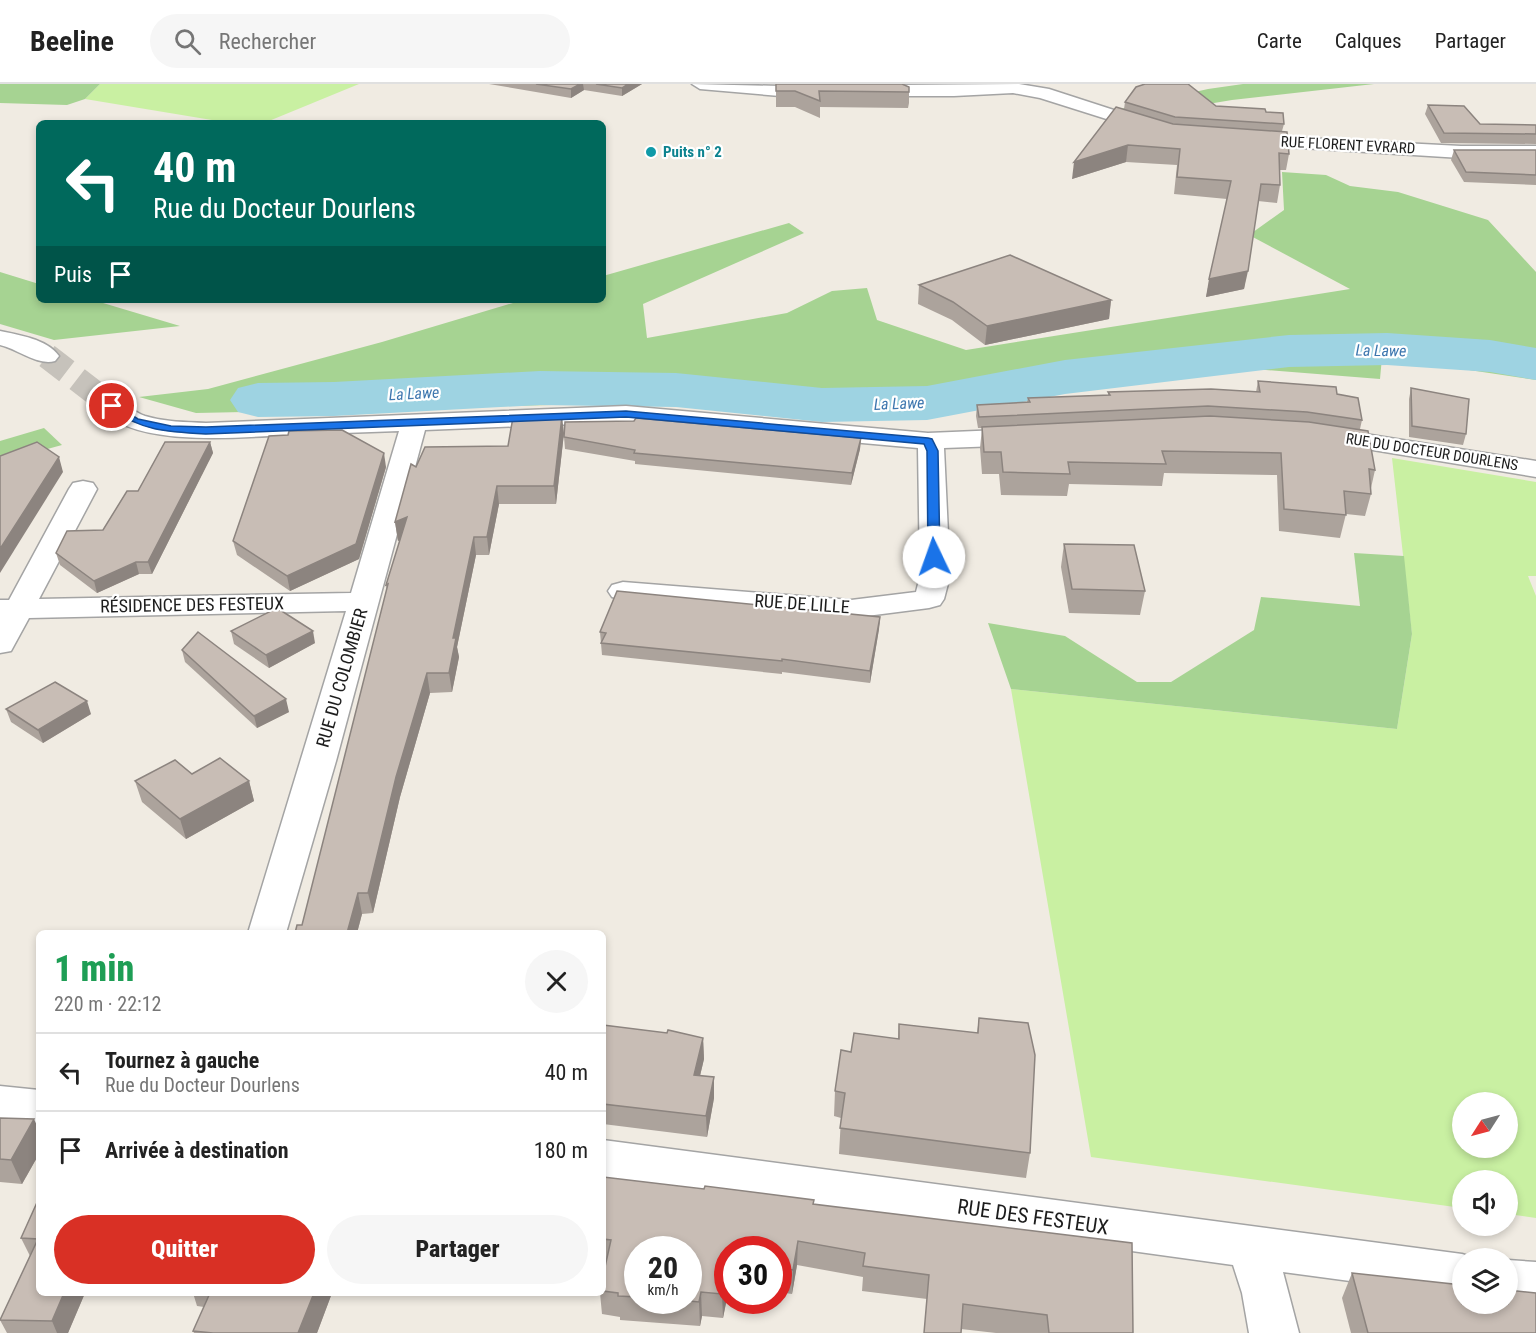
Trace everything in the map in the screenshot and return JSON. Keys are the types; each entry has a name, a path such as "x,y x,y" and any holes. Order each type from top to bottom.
{"street":[{"path":"700,84 754,89 931,91 996,90 1011,85 1171,133"},
{"name":"RUE FLORENT EVRARD","path":"1226,138 1461,152 1536,152"},
{"path":"0,338 21,343 47,356"},
{"path":"112,406 135,421 171,429 206,430 626,414 928,441 1046,435"},
{"name":"RUE DU COLOMBIER","path":"268,930 414,422"},
{"name":"RUE DU DOCTEUR DOURLENS","path":"1304,433 1536,469"},
{"name":"RUE DE LILLE","path":"623,591 851,609 929,599 935,576 932,451 928,441"},
{"path":"0,644 10,609 83,489"},
{"name":"RÉSIDENCE DES FESTEUX","path":"10,609 364,602"},
{"path":"0,1104 36,1108"},
{"name":"RUE DES FESTEUX","path":"606,1159 1452,1274"},
{"path":"1251,1247 1266,1293 1275,1333"},
{"path":"1518,1282 1536,1284"}],"green space":[{"path":"0,84 100,84 85,99 67,105 0,103"},
{"path":"100,84 359,84 271,120 212,120 85,99"},
{"path":"1243,84 1374,84 1232,100 1136,116 1116,110 1208,89"},
{"path":"1282,172 1326,175 1350,186 1398,192 1488,220 1536,272 1536,380 1382,357 1380,379 1229,367 1033,371 924,420 774,408 639,403 196,413 139,397 208,389 382,342 513,303 606,303 606,275 789,223 804,233 643,304 647,338 787,313 832,291 867,288 877,320 966,350 1350,289 1249,235 1284,210"},
{"path":"0,272 36,283 36,303 103,303 180,326 54,340 0,324"},
{"path":"44,428 62,445 0,462 0,441"},
{"path":"1392,458 1536,482 1536,576 1528,576 1536,596 1536,1218 1518,1215 1518,1170 1452,1170 1452,1207 1091,1157 1011,689 1397,729 1412,634"},
{"path":"1354,553 1404,556 1412,634 1397,729 1011,689 988,623 1065,636 1137,682 1171,682 1254,630 1261,597 1360,606"}],"building":[{"path":"536,84 580,84 571,89"},
{"path":"596,84 628,84 622,88"},
{"path":"776,84 902,84 909,87 909,92 819,91 820,101 795,91 776,91"},
{"path":"1145,84 1188,84 1216,106 1265,109 1266,112 1283,113 1284,124 1175,117 1125,102 1136,87"},
{"path":"1428,105 1464,106 1480,124 1536,125 1536,134 1444,133"},
{"path":"1116,107 1173,124 1287,132 1289,154 1279,153 1280,185 1261,184 1248,271 1209,279 1231,181 1177,177 1180,149 1128,145 1074,162"},
{"path":"1454,150 1536,150 1536,175 1466,172"},
{"path":"1010,255 1111,300 987,326 953,302 919,285"},
{"path":"1258,381 1336,387 1337,394 1358,398 1362,420 1307,412 1208,406 979,417 977,405 1030,402 1028,398 1110,395 1108,392 1211,389 1260,392"},
{"path":"1411,388 1469,399 1466,434 1412,426"},
{"path":"562,416 554,486 497,486 487,537 474,537 453,638 456,638 449,673 427,673 396,777 368,893 358,893 348,930 296,930 297,925 302,925 388,584 386,585 407,517 395,522 411,464 416,467 425,447 508,446 513,417"},
{"path":"1210,416 1309,422 1368,431 1375,470 1369,469 1371,494 1344,491 1346,515 1284,509 1281,453 1162,451 1166,464 1068,462 1070,474 1003,472 1001,452 984,452 982,427"},
{"path":"636,418 861,438 852,473 634,453 635,450 564,437 565,422 634,421"},
{"path":"342,430 384,453 356,544 287,576 233,541 269,436 288,435 289,431"},
{"path":"37,442 59,457 0,549 0,456"},
{"path":"165,442 210,442 148,562 136,562 94,581 56,553 67,531 103,530 127,491 138,491"},
{"path":"1064,544 1134,545 1145,591 1072,589"},
{"path":"617,591 880,617 870,671 782,659 782,661 601,643 606,633 600,632"},
{"path":"277,608 313,631 266,655 231,631"},
{"path":"198,632 286,699 254,716 182,650"},
{"path":"55,682 87,701 38,730 6,709"},
{"path":"220,758 249,781 180,819 135,781 175,760 192,774"},
{"path":"979,1018 1028,1023 1035,1055 1030,1153 840,1128 845,1093 835,1091 841,1050 851,1052 854,1033 899,1039 899,1024 978,1033"},
{"path":"606,1025 667,1033 668,1030 703,1038 694,1075 714,1077 706,1116 606,1104"},
{"path":"0,1118 34,1119 11,1160 0,1159"},
{"path":"606,1177 704,1189 705,1186 814,1200 813,1204 1132,1243 1133,1333 1049,1333 1047,1315 963,1304 961,1333 924,1333 929,1275 863,1266 865,1253 798,1241 792,1270 792,1236 714,1236 714,1293 702,1292 702,1236 624,1236 624,1296 606,1291 606,1262 611,1240 606,1239"},
{"path":"36,1205 36,1239 21,1238"},
{"path":"36,1243 36,1296 63,1296 52,1321 0,1320"},
{"path":"1352,1273 1452,1284 1452,1314 1518,1314 1518,1291 1536,1293 1536,1333 1368,1333"},
{"path":"209,1296 313,1296 298,1333 193,1331"}],"waterway":[{"name":"La Lawe","path":"258,400 334,399 540,388 676,390 822,405 927,403 1065,377 1289,351 1387,349 1490,356 1536,364"}],"tunnel":[{"path":"47,356 112,406"}],"place":[{"name":"Puits n° 2","path":"651,152"}],"route":[{"path":"112,406 135,421 171,429 206,430 626,414 870,438 928,441 932,451 934,557"}]}
